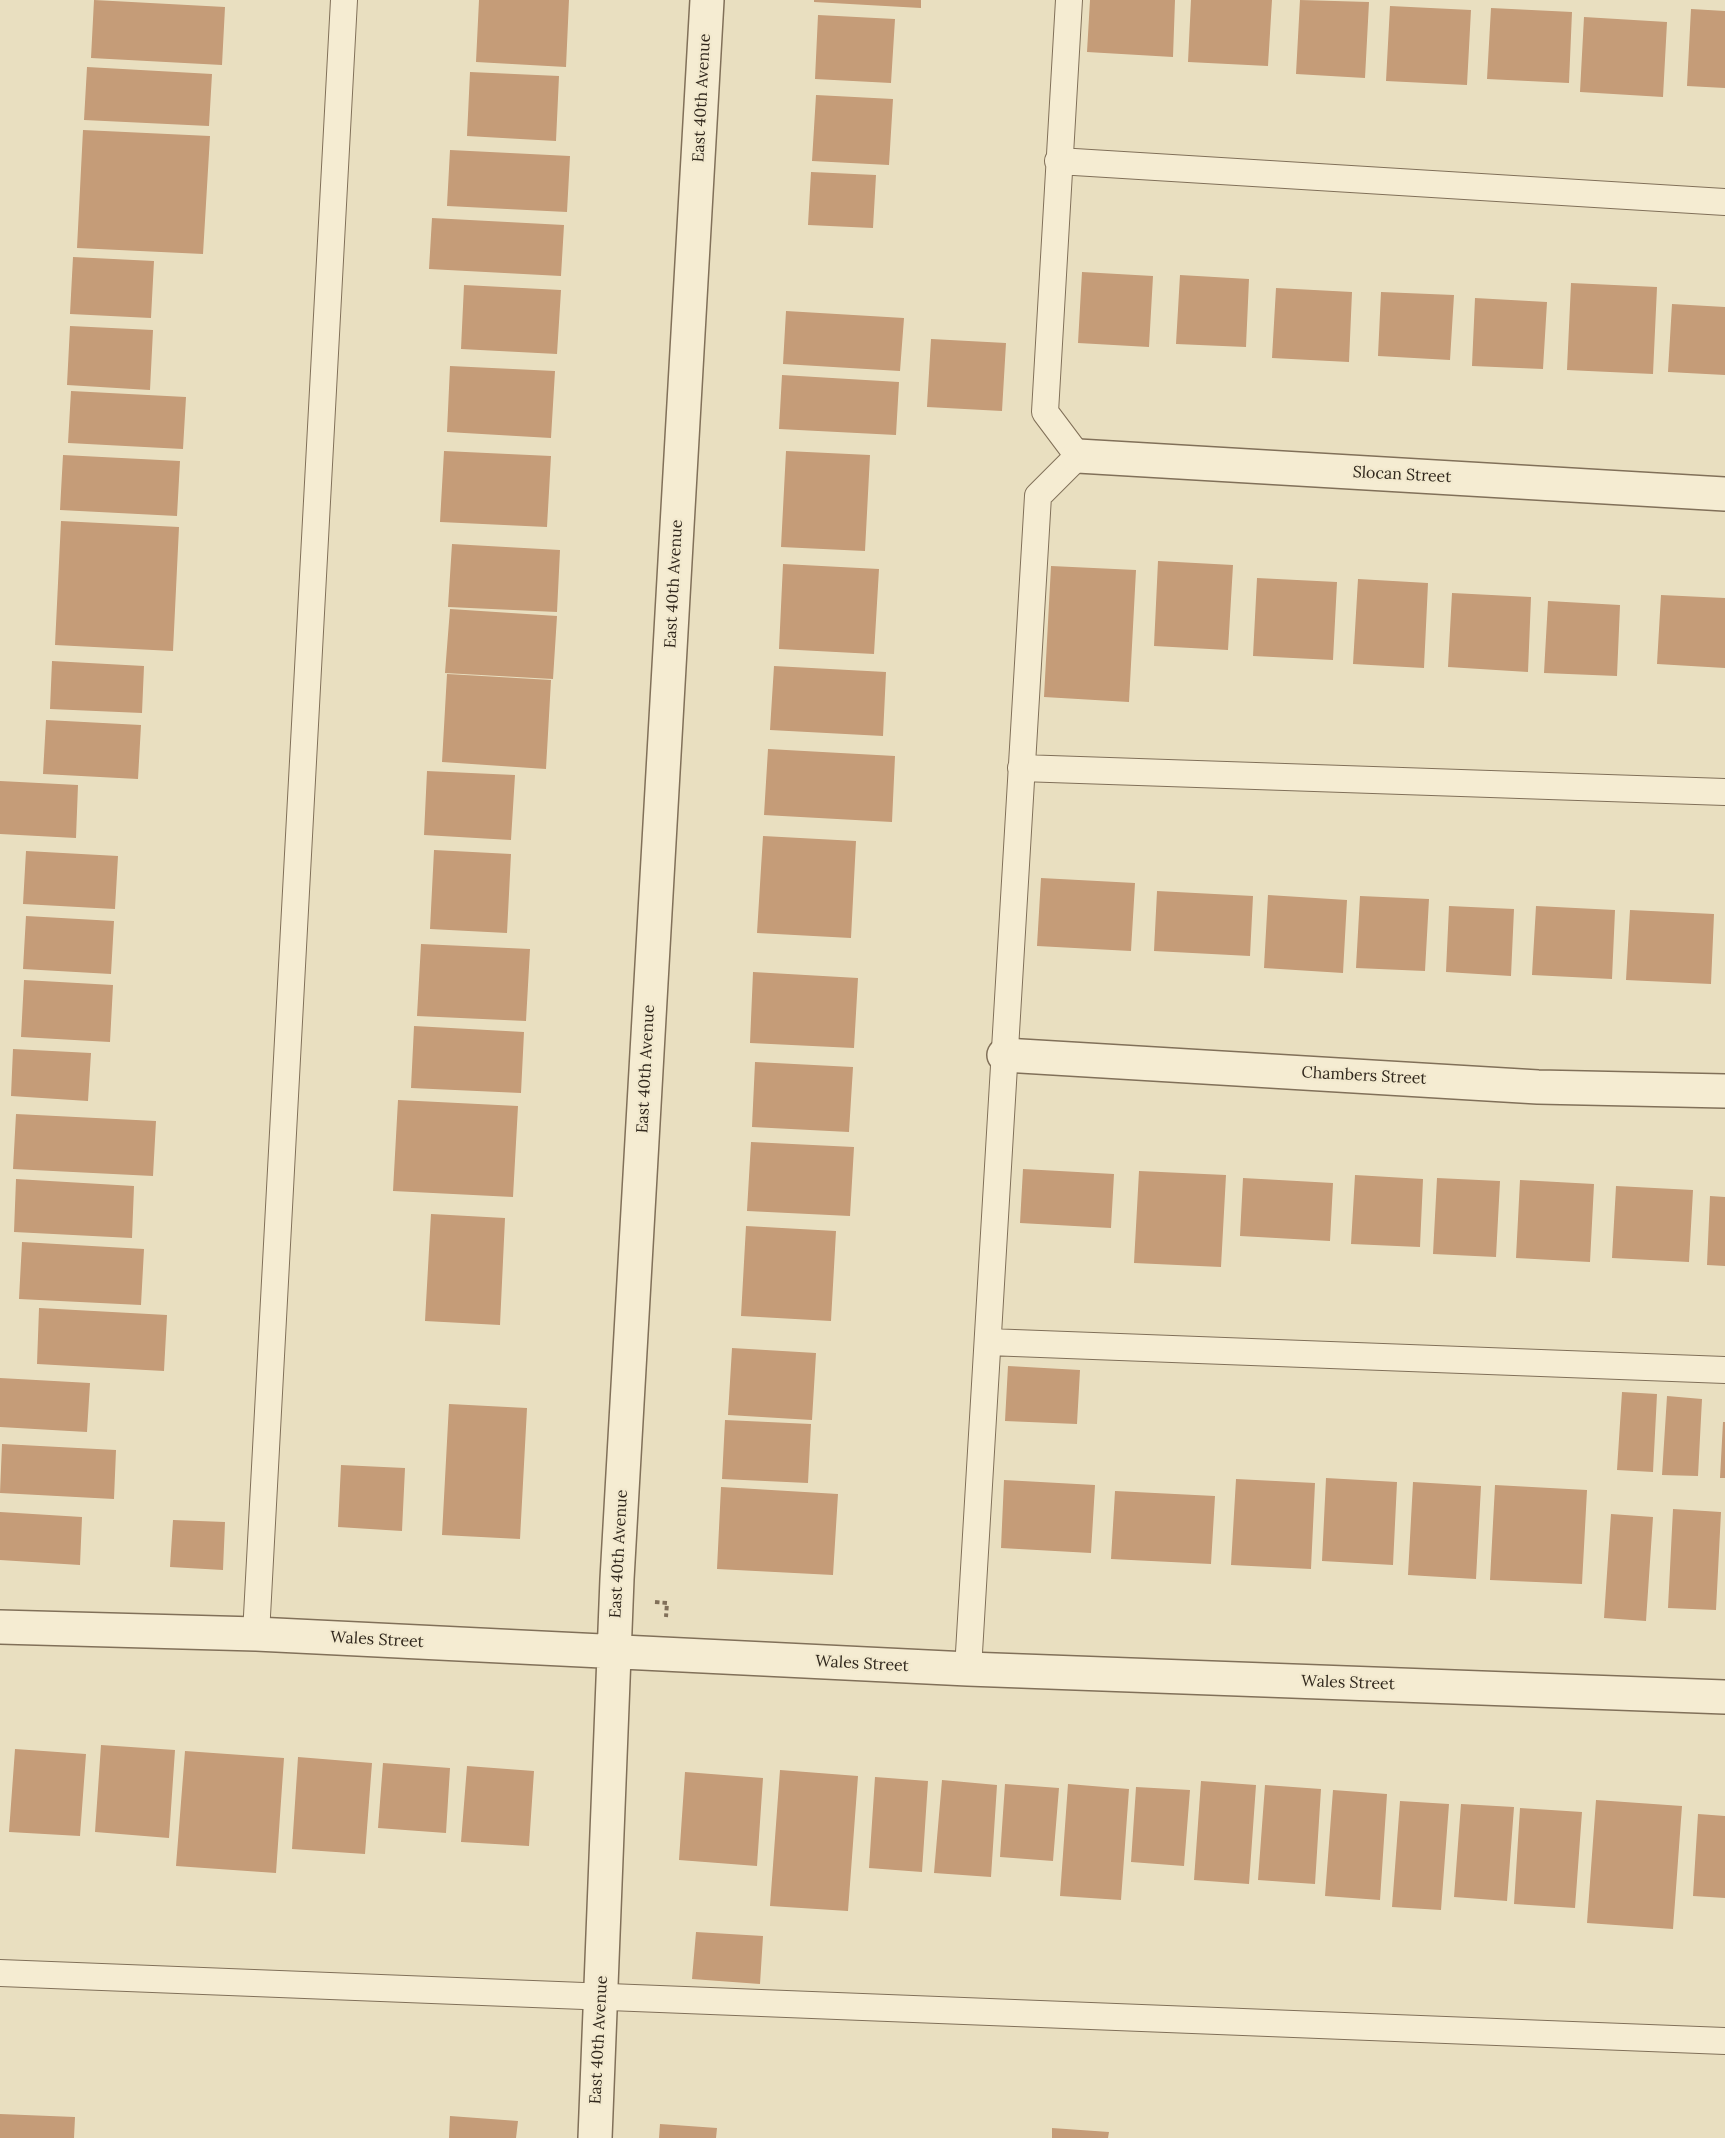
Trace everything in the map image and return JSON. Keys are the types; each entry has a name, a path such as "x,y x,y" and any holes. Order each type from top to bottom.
{"street":[{"name":"East 40th Avenue","path":"595,2138 617,1579 707,0"},
{"name":"Slocan Street","path":"1078,456 1725,494"},
{"name":"Chambers Street","path":"1004,1055 1538,1087 1725,1091"},
{"name":"Wales Street","path":"0,1627 256,1634 968,1669 1725,1697"}],"lane":[{"path":"256,1634 344,0"},
{"path":"968,1669 1038,496 1078,456 1045,412 1069,0"},
{"path":"1058,161 1725,202"},
{"path":"1021,768 1725,792"},
{"path":"988,1342 1725,1370"},
{"path":"0,1973 1725,2041"}],"path":[{"path":"646,1602 667,1603 666,1621"}],"building":[{"path":"94,0 225,7 222,65 91,58"},
{"path":"479,0 569,0 566,67 476,62"},
{"path":"814,0 921,0 921,8 814,2"},
{"path":"1090,0 1175,0 1173,57 1087,52"},
{"path":"1191,0 1272,0 1268,66 1188,62"},
{"path":"1300,0 1369,2 1365,78 1296,74"},
{"path":"1390,6 1471,10 1467,85 1386,81"},
{"path":"1491,8 1572,12 1569,83 1487,79"},
{"path":"1691,9 1725,11 1725,88 1687,86"},
{"path":"818,15 895,19 891,83 815,79"},
{"path":"1584,17 1667,22 1663,97 1580,92"},
{"path":"87,67 212,74 209,126 84,120"},
{"path":"470,72 559,76 556,141 467,136"},
{"path":"816,95 893,99 889,165 812,161"},
{"path":"83,130 210,136 203,254 77,248"},
{"path":"450,150 570,156 567,212 447,206"},
{"path":"811,172 876,175 873,228 808,225"},
{"path":"432,218 564,225 561,276 429,269"},
{"path":"73,257 154,261 151,318 70,314"},
{"path":"1082,272 1153,276 1149,347 1078,343"},
{"path":"1180,275 1249,279 1246,347 1176,344"},
{"path":"1571,283 1657,287 1653,374 1567,370"},
{"path":"464,285 561,290 557,354 461,349"},
{"path":"1276,288 1352,292 1349,362 1272,358"},
{"path":"1381,292 1454,295 1450,360 1378,356"},
{"path":"1475,298 1547,302 1543,369 1472,366"},
{"path":"1672,304 1725,307 1725,375 1668,372"},
{"path":"786,311 904,318 900,371 783,364"},
{"path":"70,326 153,330 150,390 67,385"},
{"path":"931,339 1006,343 1002,411 927,407"},
{"path":"450,366 555,371 551,438 447,432"},
{"path":"782,375 899,382 896,435 779,429"},
{"path":"71,391 186,397 183,449 68,443"},
{"path":"444,451 551,456 547,527 440,522"},
{"path":"786,451 870,455 865,551 781,547"},
{"path":"63,455 180,461 177,516 60,510"},
{"path":"61,521 179,527 173,651 55,645"},
{"path":"452,544 560,550 557,612 448,607"},
{"path":"1158,561 1233,565 1228,650 1154,646"},
{"path":"783,564 879,569 874,654 779,649"},
{"path":"1051,566 1136,570 1129,702 1044,697"},
{"path":"1257,578 1337,582 1333,660 1253,656"},
{"path":"1358,579 1428,583 1424,668 1353,664"},
{"path":"1452,593 1531,597 1528,672 1448,667"},
{"path":"1661,595 1725,598 1725,668 1657,664"},
{"path":"1548,601 1620,605 1617,676 1544,673"},
{"path":"450,609 557,616 553,679 445,673"},
{"path":"52,661 144,666 142,713 50,709"},
{"path":"774,666 886,672 883,736 770,730"},
{"path":"447,674 551,680 546,769 442,762"},
{"path":"46,720 141,725 138,779 43,774"},
{"path":"768,749 895,756 892,822 764,815"},
{"path":"427,771 515,775 511,840 424,835"},
{"path":"0,781 78,785 76,838 0,834"},
{"path":"763,836 856,841 851,938 757,933"},
{"path":"434,850 511,854 507,933 430,929"},
{"path":"26,851 118,856 115,909 23,904"},
{"path":"1041,878 1135,883 1131,951 1037,946"},
{"path":"1157,891 1253,896 1250,956 1154,951"},
{"path":"1268,895 1347,900 1343,973 1264,968"},
{"path":"1360,896 1429,899 1425,971 1356,968"},
{"path":"1449,906 1514,909 1511,976 1446,972"},
{"path":"1536,906 1615,910 1612,979 1532,975"},
{"path":"1630,910 1714,914 1711,984 1626,980"},
{"path":"26,916 114,921 111,974 23,969"},
{"path":"421,944 530,949 526,1021 417,1016"},
{"path":"753,972 858,978 854,1048 750,1043"},
{"path":"24,980 113,985 110,1042 21,1037"},
{"path":"414,1026 524,1032 521,1093 411,1088"},
{"path":"13,1049 91,1053 88,1101 11,1096"},
{"path":"755,1062 853,1067 849,1132 752,1127"},
{"path":"398,1100 518,1106 513,1197 393,1191"},
{"path":"16,1114 156,1121 153,1176 13,1169"},
{"path":"751,1142 854,1147 850,1216 747,1211"},
{"path":"1023,1169 1114,1174 1111,1228 1020,1223"},
{"path":"1139,1171 1226,1175 1221,1267 1134,1263"},
{"path":"1355,1175 1423,1179 1420,1247 1351,1244"},
{"path":"1243,1178 1333,1183 1330,1241 1240,1236"},
{"path":"1437,1178 1500,1181 1496,1257 1433,1254"},
{"path":"16,1179 134,1186 132,1238 14,1232"},
{"path":"1520,1180 1594,1184 1590,1262 1516,1258"},
{"path":"1616,1186 1693,1190 1689,1262 1612,1258"},
{"path":"1710,1196 1725,1197 1725,1266 1707,1265"},
{"path":"431,1214 505,1218 500,1325 425,1321"},
{"path":"746,1226 836,1231 831,1321 741,1316"},
{"path":"22,1242 144,1249 141,1305 19,1299"},
{"path":"39,1308 167,1315 164,1371 37,1364"},
{"path":"732,1348 816,1353 812,1420 728,1415"},
{"path":"1008,1366 1080,1370 1077,1424 1005,1421"},
{"path":"0,1378 90,1383 87,1432 0,1427"},
{"path":"1622,1392 1657,1394 1653,1472 1617,1470"},
{"path":"1667,1396 1702,1399 1698,1476 1662,1475"},
{"path":"449,1404 527,1408 520,1539 442,1535"},
{"path":"725,1420 811,1424 808,1483 722,1479"},
{"path":"1723,1422 1725,1422 1725,1478 1720,1478"},
{"path":"2,1444 116,1450 114,1499 0,1493"},
{"path":"341,1465 405,1468 402,1531 338,1527"},
{"path":"1326,1478 1397,1482 1393,1565 1322,1561"},
{"path":"1236,1479 1315,1483 1311,1569 1231,1565"},
{"path":"1004,1480 1095,1485 1091,1553 1001,1548"},
{"path":"1413,1482 1481,1486 1476,1579 1408,1575"},
{"path":"1495,1485 1587,1490 1582,1584 1490,1580"},
{"path":"721,1487 838,1494 833,1575 717,1569"},
{"path":"1115,1491 1215,1496 1211,1564 1111,1559"},
{"path":"1673,1509 1721,1512 1716,1610 1668,1608"},
{"path":"0,1512 82,1517 80,1565 0,1560"},
{"path":"1611,1514 1653,1517 1646,1621 1604,1618"},
{"path":"173,1520 225,1522 223,1570 170,1567"},
{"path":"101,1745 175,1750 169,1838 95,1832"},
{"path":"15,1749 86,1754 80,1836 9,1832"},
{"path":"185,1751 284,1758 276,1873 176,1866"},
{"path":"298,1757 372,1763 365,1854 292,1849"},
{"path":"383,1763 450,1768 446,1833 378,1828"},
{"path":"467,1766 534,1771 529,1846 461,1842"},
{"path":"780,1770 858,1776 848,1911 770,1906"},
{"path":"685,1772 763,1778 757,1866 679,1860"},
{"path":"875,1777 928,1781 922,1872 869,1868"},
{"path":"942,1780 997,1785 991,1877 934,1873"},
{"path":"1201,1781 1256,1785 1249,1884 1194,1880"},
{"path":"1005,1784 1059,1788 1053,1861 1000,1857"},
{"path":"1068,1784 1129,1789 1121,1900 1060,1896"},
{"path":"1265,1785 1321,1789 1315,1884 1258,1880"},
{"path":"1136,1787 1190,1790 1184,1866 1131,1862"},
{"path":"1333,1790 1387,1794 1380,1900 1325,1896"},
{"path":"1596,1800 1682,1806 1673,1929 1587,1923"},
{"path":"1400,1801 1449,1804 1441,1910 1392,1907"},
{"path":"1461,1804 1514,1807 1507,1901 1454,1897"},
{"path":"1520,1808 1582,1812 1575,1908 1514,1904"},
{"path":"1698,1814 1725,1816 1725,1898 1693,1896"},
{"path":"696,1932 763,1936 760,1984 692,1979"},
{"path":"0,2114 75,2117 74,2138 0,2138"},
{"path":"450,2116 518,2121 516,2138 449,2138"},
{"path":"660,2124 717,2128 716,2138 659,2138"},
{"path":"1052,2128 1109,2132 1108,2138 1052,2138"}]}
